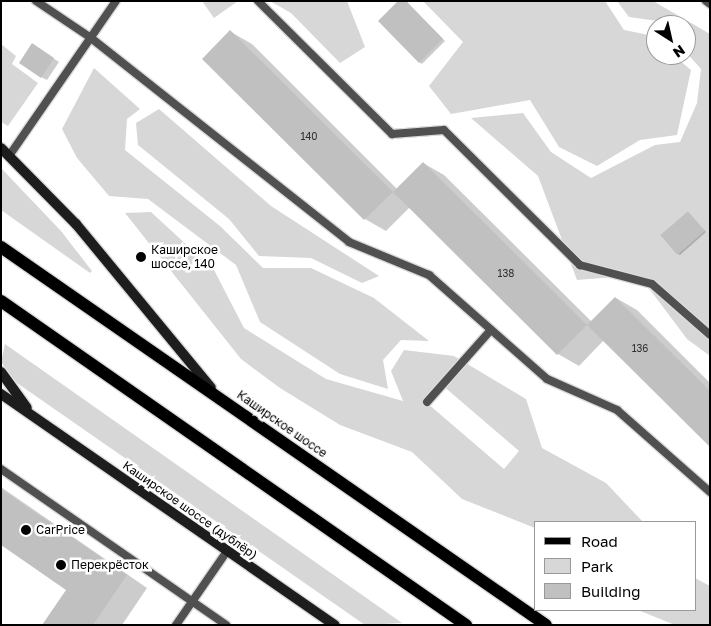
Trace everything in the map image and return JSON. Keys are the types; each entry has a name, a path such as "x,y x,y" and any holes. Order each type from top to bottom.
{"main road":[{"path":"1,148 76,224 219,397"},
{"name":"Каширское шоссе","path":"1,247 546,625"},
{"path":"1,300 466,625"},
{"path":"1,372 32,414"},
{"name":"Каширское шоссе (дублёр)","path":"1,394 335,625"}],"lane":[{"path":"36,1 91,38 349,242 429,275 547,379 617,410 710,492"},
{"path":"9,156 116,1"},
{"path":"258,1 392,134 444,130 580,265 652,284 710,334"},
{"path":"706,1 710,4"},
{"path":"427,402 491,330"},
{"path":"1,469 226,625"},
{"path":"176,625 227,551"}],"green space":[{"path":"202,1 238,1 214,18"},
{"path":"270,1 347,1 365,47 340,63 291,13"},
{"path":"423,1 605,1 624,30 646,34 646,65 685,65 691,70 677,135 640,140 597,166 559,147 530,100 451,114 429,86 463,42"},
{"path":"617,1 653,1 677,15 646,15 646,19 629,17"},
{"path":"696,26 710,34 710,356 687,339 639,275 577,280 538,176 471,118 523,113 551,152 591,178 655,145 680,142 697,103 701,69 696,63","holes":["688,211 704,230 677,255 660,235"]},
{"path":"1,44 16,56 12,64 38,83 8,126 1,122"},
{"path":"94,68 140,109 127,119 125,150 220,226 263,268 311,268 374,298 429,341 401,340 383,360 388,389 340,374 260,322 236,265 148,199 109,196 77,158 62,129"},
{"path":"159,109 271,206 379,276 362,283 311,258 259,256 229,219 138,145 136,123"},
{"path":"1,168 61,231 92,271 90,273 1,210"},
{"path":"151,212 214,270 244,328 326,379 403,401 391,371 404,350 454,356 526,399 542,448 606,483 642,521 534,521 534,528 462,499 412,452 340,425 280,388 241,359 125,213","holes":["442,385 519,451 504,469 427,403"]},
{"path":"5,344 402,623 365,625 17,383 1,362"},
{"path":"696,579 710,586 710,625 675,625 640,611 696,611"}],"building":[{"path":"398,1 406,1 443,39 419,63 378,21"},
{"path":"230,30 393,192 364,220 202,59"},
{"path":"32,43 54,58 41,78 19,63"},
{"path":"423,162 587,325 557,355 393,192"},
{"path":"688,211 705,231 677,255 660,235"},
{"path":"615,297 710,391 710,447 587,325"},
{"path":"1,489 127,575 93,625 42,625 66,590 1,545"}],"place":[{"name":"Каширское шоссе, 140","path":"141,257"},
{"name":"CarPrice","path":"26,530"},
{"name":"Перекрёсток","path":"61,565"}]}
